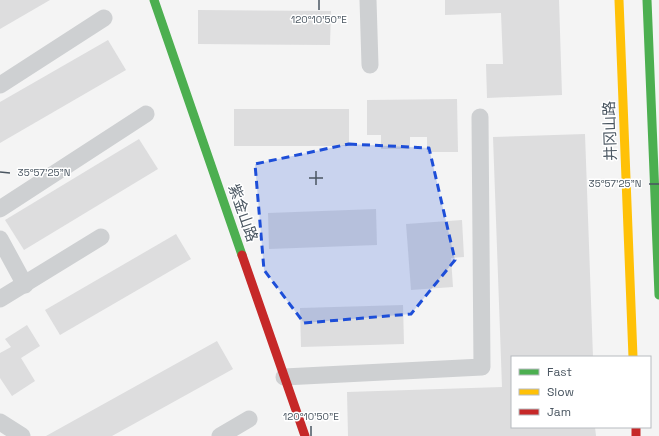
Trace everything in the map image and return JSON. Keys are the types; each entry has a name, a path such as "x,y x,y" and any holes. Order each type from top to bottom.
{"main road":[{"name":"紫金山路","path":"154,0 305,436"},
{"name":"井冈山路","path":"618,0 633,356"},
{"path":"647,0 659,294"}],"street":[{"path":"368,0 370,65"},
{"path":"0,84 104,18"},
{"path":"0,209 146,114"},
{"path":"284,377 482,367 480,117"},
{"path":"0,298 101,237"},
{"path":"0,239 25,284"},
{"path":"220,436 249,419"},
{"path":"0,422 22,436"}],"highlighted area":[{"path":"349,144 429,148 455,260 411,314 304,323 264,270 255,164"}],"building":[{"path":"0,0 50,0 0,29"},
{"path":"445,0 559,0 562,95 487,98 486,64 503,64 501,13 445,15"},
{"path":"198,10 331,11 330,45 198,44"},
{"path":"108,40 126,70 0,143 0,102"},
{"path":"457,99 458,152 427,152 427,137 410,137 410,149 381,149 381,135 367,135 367,100"},
{"path":"234,109 349,109 349,146 234,146"},
{"path":"585,134 593,356 511,356 511,428 595,428 596,436 348,436 347,392 502,387 493,137"},
{"path":"139,139 158,169 24,250 5,220"},
{"path":"376,209 377,245 269,249 268,213"},
{"path":"462,220 464,257 451,258 453,287 411,290 406,224"},
{"path":"176,234 191,259 60,335 45,310"},
{"path":"403,305 404,344 301,347 300,308"},
{"path":"27,325 40,346 21,358 35,381 12,396 0,378 0,353 11,347 5,339"},
{"path":"217,341 233,369 112,436 46,436"}],"traffic: fast":[{"path":"154,0 242,255"},
{"path":"647,0 659,295"}],"traffic: slow":[{"path":"619,0 633,356"}],"traffic: jam":[{"path":"242,255 305,436"},
{"path":"636,428 636,436"}]}
